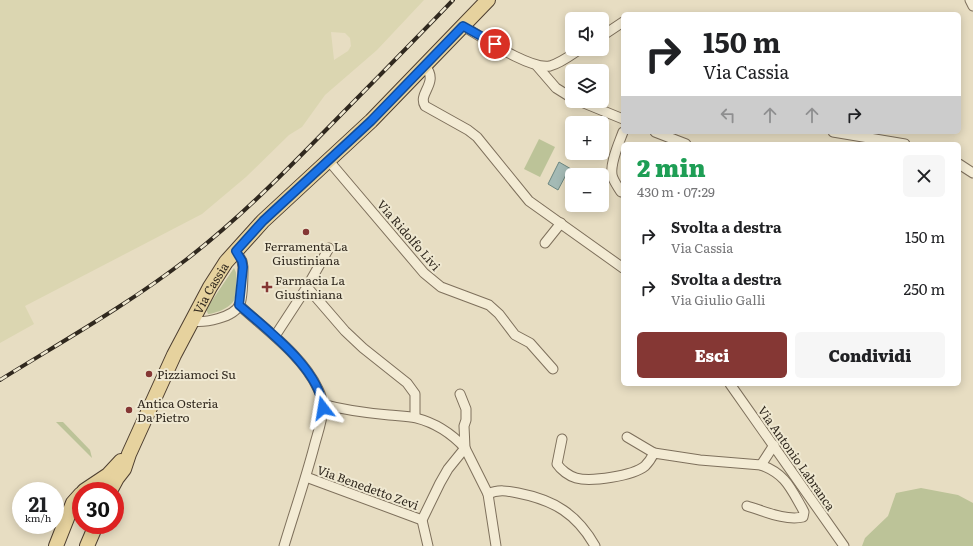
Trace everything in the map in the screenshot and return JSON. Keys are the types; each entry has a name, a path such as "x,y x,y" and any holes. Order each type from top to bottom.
{"main road":[{"name":"Via Cassia","path":"116,482 126,465 129,454 165,373 217,275 263,221 371,121 488,0"},
{"name":"Via Cassia","path":"97,482 129,454"},
{"name":"Via Cassia","path":"56,546 72,506"},
{"path":"87,546 92,534"}],"street":[{"path":"970,0 973,6"},
{"path":"609,31 621,23"},
{"path":"463,26 523,60 537,66 550,66 570,56"},
{"path":"425,66 429,71 431,78 424,98 424,106 468,130 477,137 529,200 621,267"},
{"path":"537,66 556,88 565,94"},
{"path":"595,108 621,119"},
{"path":"621,192 612,178 611,173 622,134"},
{"path":"660,134 678,142"},
{"path":"845,134 893,142"},
{"name":"Via Ridolfo Livi","path":"329,161 424,273 441,287 494,308 515,335 530,343 553,369"},
{"path":"961,165 973,173"},
{"path":"545,243 561,223"},
{"path":"275,336 330,248"},
{"path":"192,321 202,322 212,320 234,311 239,305 243,267 242,261 236,251"},
{"path":"307,287 345,331 363,348 410,386 416,398 415,417"},
{"path":"239,305 275,336 296,358 312,379 318,390 322,404 320,423 306,477 284,546"},
{"name":"Via Antonio Labranca","path":"731,386 844,546"},
{"path":"428,546 422,520 448,469 465,448 464,426 466,420 466,409 460,394"},
{"path":"322,404 360,412 415,417 427,421 456,438 465,448 488,494 496,546"},
{"path":"627,437 654,453 700,460 761,465 773,470 784,479 804,512 803,517 785,517 746,506"},
{"path":"562,439 557,464 564,471 576,478 609,478 636,471 645,465 654,453"},
{"path":"761,465 774,445"},
{"name":"Via Benedetto Zevi","path":"306,477 422,520"},
{"path":"488,494 494,491 510,492 551,502 563,509 575,519 586,531 595,546"}],"shaded area":[{"path":"0,0 424,0 377,50 325,95 302,127 289,135 246,177 202,214 25,306 34,324 0,343","holes":["331,32 345,33 350,38 351,46 348,51 334,60"]}],"green space":[{"path":"539,139 555,147 540,177 524,169"},
{"path":"234,268 237,278 234,301 232,304 220,311 208,314 206,309"},
{"path":"56,422 63,422 90,450 92,458"},
{"path":"921,488 958,495 973,503 973,546 862,546 865,538 888,516 896,493"}],"water":[{"path":"559,162 569,168 565,168 565,177 558,190 548,184"}],"railway":[{"path":"0,380 119,307 165,276 205,245 257,199 290,167 453,0"}],"place":[{"name":"Ferramenta La Giustiniana","path":"306,232"},
{"name":"Farmacia La Giustiniana","path":"267,287"},
{"name":"Pizziamoci Su","path":"149,374"},
{"name":"Antica Osteria Da Pietro","path":"129,410"}],"route":[{"path":"323,408 322,399 316,385 305,368 275,336 239,305 242,293 243,267 242,261 236,251 263,221 371,121 463,26 495,44"}]}
